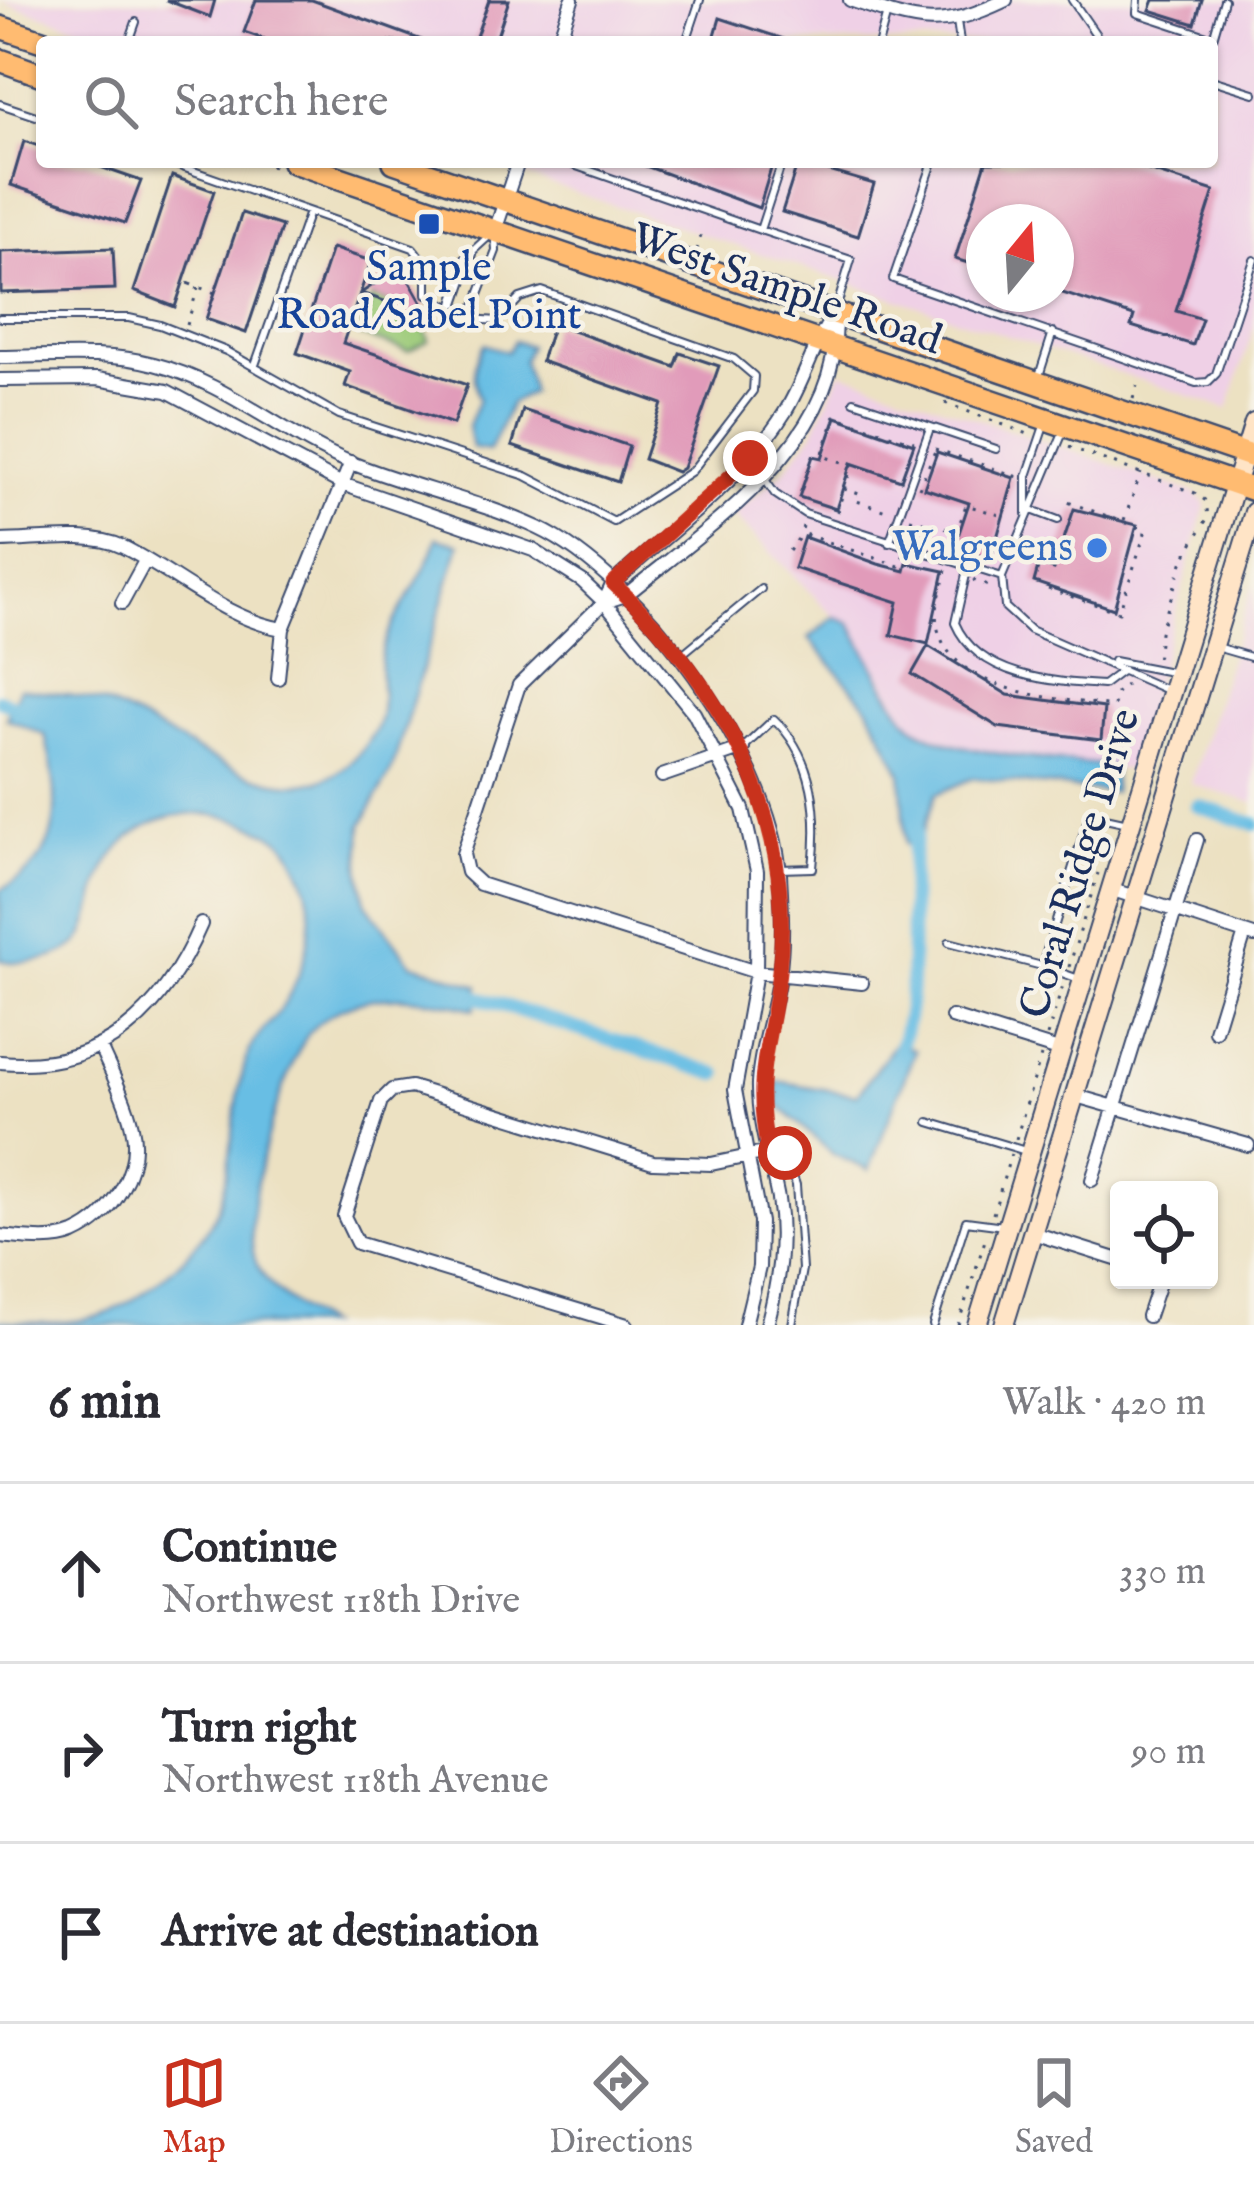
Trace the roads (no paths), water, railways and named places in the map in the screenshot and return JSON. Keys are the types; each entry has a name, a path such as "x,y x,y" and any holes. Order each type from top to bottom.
{"main road":[{"path":"0,27 36,39"},
{"path":"0,60 36,73"},
{"name":"West Sample Road","path":"293,168 838,349 1052,432 1245,487"},
{"name":"West Sample Road","path":"412,168 1249,455"},
{"name":"Coral Ridge Drive","path":"977,1325 999,1225 1075,977 1113,890 1174,682 1245,487 1254,423"},
{"name":"Coral Ridge Drive","path":"1004,1325 1254,512"}],"street":[{"path":"560,36 572,0"},
{"path":"850,0 932,25 957,22 1006,0"},
{"path":"494,231 516,168"},
{"path":"835,313 815,341 785,413 750,458 613,583 604,602 519,685 463,854 467,872 480,884 756,972 862,983"},
{"path":"604,602 626,595 765,477 802,428 838,349 835,313"},
{"path":"0,357 100,356 174,370 351,462 537,527 580,553 626,595 678,658 743,748 765,804 779,869 779,976 758,1080 781,1255 767,1325"},
{"path":"167,391 174,370"},
{"path":"0,380 97,379 167,391 342,484 533,550 561,566 604,602 694,713 743,809 757,871 756,972 736,1073 760,1222 759,1267 745,1325"},
{"path":"278,678 283,629 351,462"},
{"path":"0,541 94,540 120,546 283,629"},
{"path":"122,603 145,561"},
{"path":"662,776 743,748"},
{"path":"1092,1180 1197,840"},
{"path":"1113,890 1249,934 1215,1031"},
{"path":"0,1062 22,1064 101,1049 167,987 201,924"},
{"path":"952,1016 1053,1048"},
{"path":"0,1236 72,1235 99,1218 121,1192 132,1162 134,1131 101,1049"},
{"path":"627,1325 357,1243 344,1216 382,1101 392,1090 411,1088 653,1162 711,1164 768,1152"},
{"path":"1076,1096 1248,1144"},
{"path":"1033,1233 1110,1257"},
{"path":"1148,1316 1157,1289"}],"lane":[{"path":"688,36 700,0"},
{"path":"1072,0 1098,36"},
{"path":"1138,0 1137,13 1207,36"},
{"path":"1214,36 1224,0"},
{"path":"881,36 887,13"},
{"path":"131,36 136,22"},
{"path":"957,22 959,36"},
{"path":"1218,82 1254,93"},
{"path":"0,104 36,116"},
{"path":"0,318 128,318 184,333 255,365 339,415 526,476 614,522 692,471 755,385 747,367 734,359 542,291 520,298 498,321 470,319 427,294 427,266 413,248 185,168"},
{"path":"582,168 851,260 835,313"},
{"path":"760,230 780,168"},
{"path":"931,168 892,279 1196,383 1208,382 1254,260"},
{"path":"255,365 309,212"},
{"path":"452,312 465,258 494,231"},
{"path":"470,319 496,251 494,231"},
{"path":"452,312 474,250"},
{"path":"464,286 481,292"},
{"path":"1037,382 1053,332"},
{"path":"854,401 996,449"},
{"path":"890,543 930,428"},
{"path":"1028,512 1028,476 1052,432"},
{"path":"1052,432 1002,577 1005,607 1015,620 1123,670 1174,682"},
{"path":"750,458 785,504 1002,577"},
{"path":"1028,512 1058,520"},
{"path":"968,566 955,623 966,643 1021,674 1103,685 1123,670"},
{"path":"678,658 761,589"},
{"path":"1216,647 1254,658"},
{"path":"1110,662 1156,668 1174,682"},
{"path":"743,748 774,718 797,746 817,807 813,868 779,869"},
{"path":"1042,966 1087,822 1101,818 1131,824"},
{"path":"949,942 1075,977"},
{"path":"929,1122 1022,1150"},
{"path":"768,1152 785,1153 796,1185 802,1269 792,1324"},
{"path":"933,1325 966,1221 999,1225"}],"water":[{"path":"514,341 529,346 523,361 532,392 511,403 489,451 472,448 468,426 479,399 474,377 477,359 484,344 507,352"},
{"path":"437,538 460,544 392,769 362,825 360,867 366,904 411,963 479,986 475,1009 406,998 355,1003 318,1024 298,1052 265,1147 252,1216 252,1244 257,1265 270,1284 326,1325 0,1325 0,1320 55,1322 108,1313 159,1281 190,1251 221,1200 250,1049 288,997 303,961 310,923 306,885 282,842 232,819 185,814 141,829 122,845 102,875 87,928 77,944 45,959 0,960 0,890 38,861 54,825 54,782 45,735 6,718 20,688 109,705 251,776 286,784 320,781 350,763 377,726 382,653"},
{"path":"835,617 850,623 899,709 922,732 1004,755 1114,766 1113,792 973,778 936,794 918,846 906,844 901,772 869,708 809,638"},
{"path":"895,1043 915,1050 869,1170 834,1155 778,1105 776,1081 857,1095"}],"waterway":[{"path":"0,700 12,705"},
{"path":"1198,806 1254,824"},
{"path":"896,1057 909,1003 917,830"},
{"path":"477,997 717,1074"}],"place":[{"name":"Sample Road/Sabel Point","path":"429,224"},
{"name":"Walgreens","path":"1097,548"}]}
